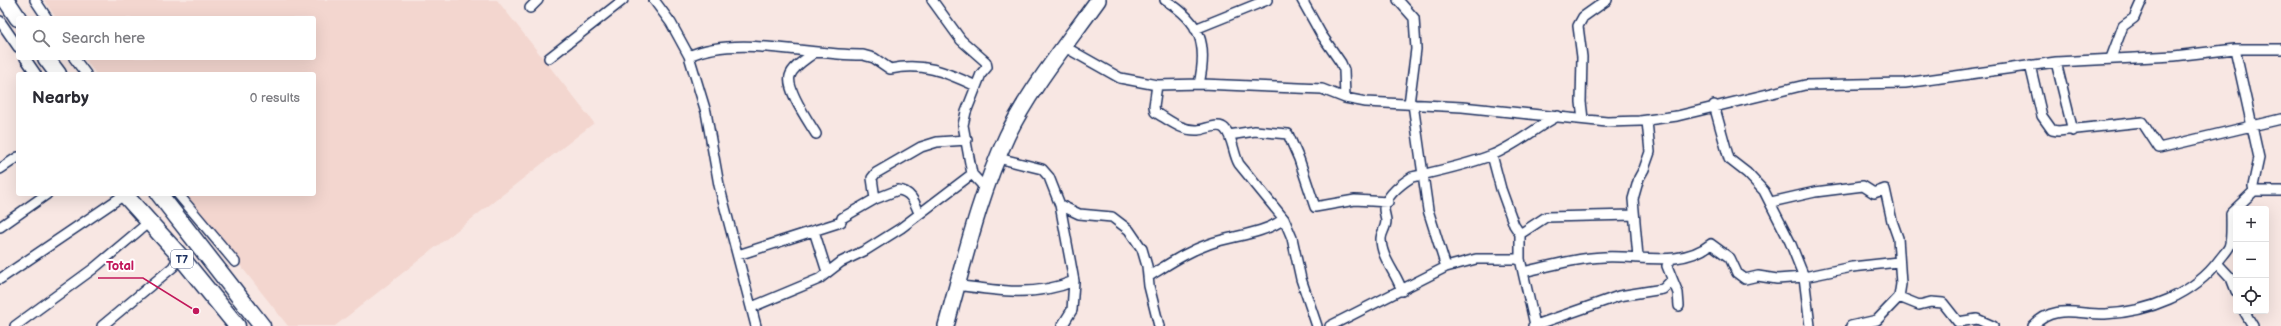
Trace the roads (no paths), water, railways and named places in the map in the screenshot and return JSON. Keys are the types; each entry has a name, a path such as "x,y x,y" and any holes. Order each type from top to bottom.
{"highway":[{"path":"6,0 17,16"},
{"path":"48,60 56,72"},
{"name":"T7","path":"126,196 180,256 237,326"},
{"name":"T7","path":"161,196 262,326"}],"main road":[{"path":"946,326 985,188 1017,117 1098,0"}],"street":[{"path":"35,0 46,16"},
{"path":"530,8 538,0"},
{"path":"549,58 623,0"},
{"path":"654,0 671,23 689,56 706,112 719,185 756,326"},
{"path":"932,0 961,40 986,62 986,69 981,74 976,86 966,112 963,125 967,140 972,174 985,188"},
{"path":"1165,0 1178,7 1202,39 1204,55 1199,84"},
{"path":"1195,29 1267,0"},
{"path":"1302,0 1321,34 1341,63 1344,70 1345,98"},
{"path":"1398,0 1414,18 1416,49 1411,104 1428,210 1446,267"},
{"path":"1583,119 1581,102 1582,57 1578,26 1583,17 1607,0"},
{"path":"2111,58 2123,26 2134,18 2142,0"},
{"path":"0,21 16,44"},
{"path":"0,38 7,31"},
{"path":"1065,47 1120,78 1158,85 1199,84 1322,89 1345,98 1558,116 1608,122 1647,121 1677,116 1796,86 1912,82 2056,62 2111,58 2174,56 2235,49 2281,49"},
{"path":"689,56 706,50 726,48 783,48 869,56 890,69 911,65 935,69 976,86"},
{"path":"2235,49 2259,158 2253,186 2254,191"},
{"path":"815,52 794,69 790,75 790,83 796,99 816,134"},
{"path":"26,60 35,72"},
{"path":"76,60 84,72"},
{"path":"2056,62 2073,130"},
{"path":"2030,65 2042,116 2052,130 2073,130 2142,122 2159,148 2209,138 2252,125 2281,119"},
{"path":"1158,85 1154,102 1155,112 1174,125 1198,130 1219,125 1224,127 1229,135 1234,156 1239,164 1284,219 1292,238 1301,279 1317,326"},
{"path":"1714,106 1729,159 1760,186 1771,202 1790,242 1804,277 1810,326"},
{"path":"1402,291 1398,278 1390,267 1381,239 1386,222 1384,208 1391,195 1412,177 1492,155 1522,139 1534,129 1558,116"},
{"path":"1638,257 1633,199 1639,178 1650,152 1647,121"},
{"path":"1229,135 1255,131 1288,134 1299,159 1315,207 1355,200 1388,202"},
{"path":"875,199 872,178 876,173 921,146 937,142 967,140"},
{"path":"1492,155 1503,195 1514,225 1520,234 1520,259 1534,326 1619,296 1666,288 1672,280"},
{"path":"0,169 16,158"},
{"path":"998,158 1042,170 1048,177 1060,205 1074,281 1072,310 1062,326"},
{"path":"752,307 812,282 841,262 883,240 972,174"},
{"path":"1771,202 1835,189 1863,186 1874,193 1885,189 1892,221 1898,238 1898,262 1901,284 1899,297 1877,320 1851,326"},
{"path":"738,255 814,232 841,222 842,218 875,199 891,192 904,190 913,200 919,213"},
{"path":"2032,326 2038,320 2068,310 2104,314 2152,306 2171,298 2203,280 2230,246 2231,213 2254,191 2281,191"},
{"path":"0,227 44,196"},
{"path":"0,279 121,196"},
{"path":"180,196 235,262"},
{"path":"1060,205 1075,213 1098,214 1112,217 1130,230 1142,249 1159,326"},
{"path":"1520,234 1546,217 1634,215"},
{"path":"1149,276 1188,252 1227,239 1260,232 1284,219"},
{"path":"15,326 92,269 149,222"},
{"path":"814,232 827,272"},
{"path":"1523,272 1604,257 1671,259 1687,255 1711,244 1730,258 1741,278 1758,276 1777,279 1804,277 1852,267 1898,262"},
{"path":"102,326 173,268 180,256"},
{"path":"1330,326 1402,291 1421,279 1446,267 1476,259 1520,259"},
{"path":"1671,259 1667,266 1678,292 1678,306"},
{"path":"2217,263 2231,278 2233,283"},
{"path":"957,285 1028,292 1059,287 1074,281"},
{"path":"1899,297 1918,305 1940,302 1947,306 1958,322 1977,318 1992,326"},
{"path":"2246,314 2253,326"}],"place":[{"name":"Total","path":"196,311"}]}
